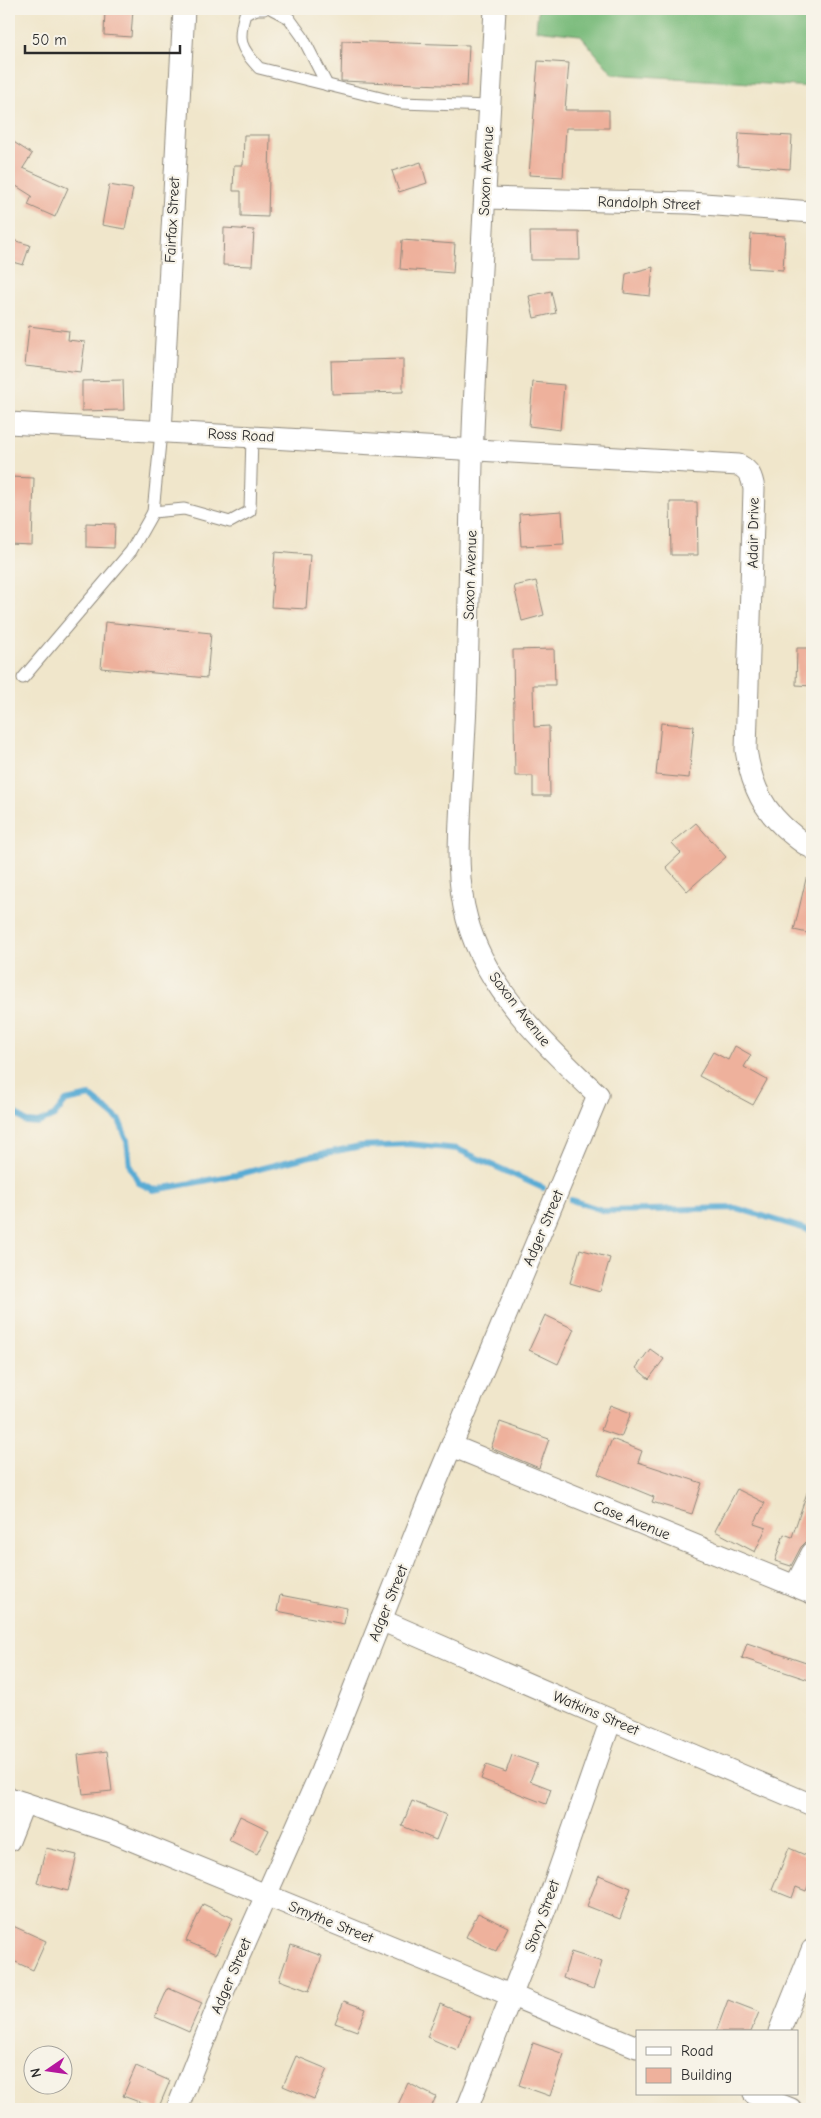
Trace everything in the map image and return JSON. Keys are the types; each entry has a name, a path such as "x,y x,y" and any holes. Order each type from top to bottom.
{"street":[{"name":"Fairfax Street","path":"161,432 184,9"},
{"name":"Saxon Avenue","path":"495,9 473,449 467,687 459,851 462,894 467,920 480,953 497,983 518,1011 564,1063 598,1095"},
{"name":"Randolph Street","path":"485,198 690,203 812,212"},
{"name":"Ross Road","path":"9,423 473,449"},
{"name":"Adair Drive","path":"473,449 739,466 748,470 754,490 746,750 750,776 762,801 778,823 812,848"},
{"name":"Adger Street","path":"178,2109 224,1990 320,1774 452,1446 598,1095"},
{"name":"Case Avenue","path":"452,1446 804,1589"},
{"path":"804,1589 812,1553"},
{"name":"Watkins Street","path":"381,1620 812,1805"},
{"name":"Story Street","path":"467,2109 546,1907 611,1720"},
{"path":"9,1841 16,1800"},
{"name":"Smythe Street","path":"16,1800 112,1832 636,2047"},
{"path":"780,2030 812,1950"},
{"path":"748,2109 753,2096"},
{"path":"759,2096 791,2109"}],"lane":[{"path":"264,9 256,9 245,14 240,32 244,51 259,68 401,104 490,106"},
{"path":"272,9 289,18 302,36 327,85"},
{"path":"23,678 131,551 153,512 161,432"},
{"path":"153,512 184,509 230,522 250,511 252,436"}],"green space":[{"path":"538,9 812,9 812,87 613,74 580,35 536,30"}],"building":[{"path":"105,9 133,9 131,37 104,35"},
{"path":"342,41 469,45 467,86 341,81"},
{"path":"538,61 569,63 565,110 609,110 609,128 566,128 563,177 529,175"},
{"path":"739,133 792,136 790,169 737,165"},
{"path":"244,135 270,135 268,217 241,216 241,191 233,191 234,165 243,165"},
{"path":"9,139 32,154 23,168 68,188 55,217 28,205 32,196 13,184 9,191"},
{"path":"421,162 427,183 399,192 392,171"},
{"path":"109,185 133,189 125,229 102,225"},
{"path":"224,228 254,230 252,266 223,265"},
{"path":"530,232 579,232 580,260 531,260"},
{"path":"751,234 785,236 783,270 749,268"},
{"path":"9,239 30,245 23,265 9,261"},
{"path":"402,240 455,244 453,273 400,269"},
{"path":"653,267 650,296 624,293 626,274"},
{"path":"551,291 556,313 534,318 529,296"},
{"path":"29,326 69,331 68,340 85,342 81,372 25,366"},
{"path":"403,359 403,392 332,394 331,361"},
{"path":"123,380 124,410 82,411 82,381"},
{"path":"533,382 564,385 560,430 529,426"},
{"path":"9,477 34,478 32,545 9,544"},
{"path":"670,502 697,502 698,555 671,555"},
{"path":"562,511 564,544 521,546 519,514"},
{"path":"86,523 115,524 114,548 86,547"},
{"path":"275,552 310,555 306,609 271,607"},
{"path":"536,581 544,615 522,621 514,586"},
{"path":"105,622 211,633 207,678 101,668"},
{"path":"797,648 812,648 812,686 796,685"},
{"path":"554,649 555,685 533,685 534,727 549,726 550,796 533,796 533,776 515,776 513,650"},
{"path":"661,723 694,726 689,778 656,775"},
{"path":"696,823 726,857 687,891 666,867 681,853 672,843"},
{"path":"806,879 812,880 812,934 794,930"},
{"path":"735,1046 751,1055 744,1067 767,1080 753,1105 699,1076 713,1052 728,1060"},
{"path":"580,1249 610,1258 600,1292 570,1283"},
{"path":"545,1315 574,1329 558,1364 529,1350"},
{"path":"650,1349 664,1359 649,1379 636,1368"},
{"path":"610,1405 631,1413 621,1437 601,1430"},
{"path":"500,1422 549,1439 539,1468 491,1448"},
{"path":"612,1439 642,1451 638,1462 702,1483 692,1514 652,1502 654,1497 598,1474"},
{"path":"809,1487 812,1487 812,1541 806,1542 801,1547 791,1566 775,1561 784,1534 792,1537"},
{"path":"737,1489 765,1503 754,1524 766,1528 755,1552 715,1531"},
{"path":"280,1595 347,1608 344,1624 277,1611"},
{"path":"747,1643 812,1665 812,1681 742,1658"},
{"path":"107,1751 112,1791 83,1794 78,1755"},
{"path":"512,1755 537,1764 530,1781 551,1789 546,1804 481,1779 486,1765 506,1772"},
{"path":"412,1801 446,1815 436,1840 402,1826"},
{"path":"240,1816 269,1830 257,1854 229,1840"},
{"path":"46,1848 77,1855 68,1891 37,1883"},
{"path":"789,1848 812,1858 812,1876 806,1891 796,1887 792,1898 772,1890"},
{"path":"599,1875 631,1888 620,1919 587,1906"},
{"path":"203,1904 233,1918 216,1954 186,1941"},
{"path":"478,1913 508,1927 496,1951 466,1937"},
{"path":"13,1926 46,1941 33,1970 9,1959 9,1936"},
{"path":"291,1945 322,1956 309,1991 279,1980"},
{"path":"571,1952 602,1962 593,1989 563,1978"},
{"path":"168,1988 202,2003 189,2032 155,2017"},
{"path":"728,2000 759,2012 752,2030 717,2030"},
{"path":"344,2001 366,2009 357,2031 335,2023"},
{"path":"440,2004 470,2017 457,2050 427,2037"},
{"path":"533,2043 564,2054 550,2096 519,2085"},
{"path":"296,2056 327,2069 314,2099 283,2086"},
{"path":"136,2066 170,2081 158,2109 123,2096"},
{"path":"408,2083 436,2097 430,2109 396,2109"}],"waterway":[{"path":"9,1108 26,1122 38,1123 54,1116 66,1101 90,1096 119,1120 127,1140 130,1166 139,1183 154,1190 236,1175 306,1157 361,1146 409,1144 457,1149 543,1188"},
{"path":"571,1200 605,1211 736,1208 812,1231"}]}
